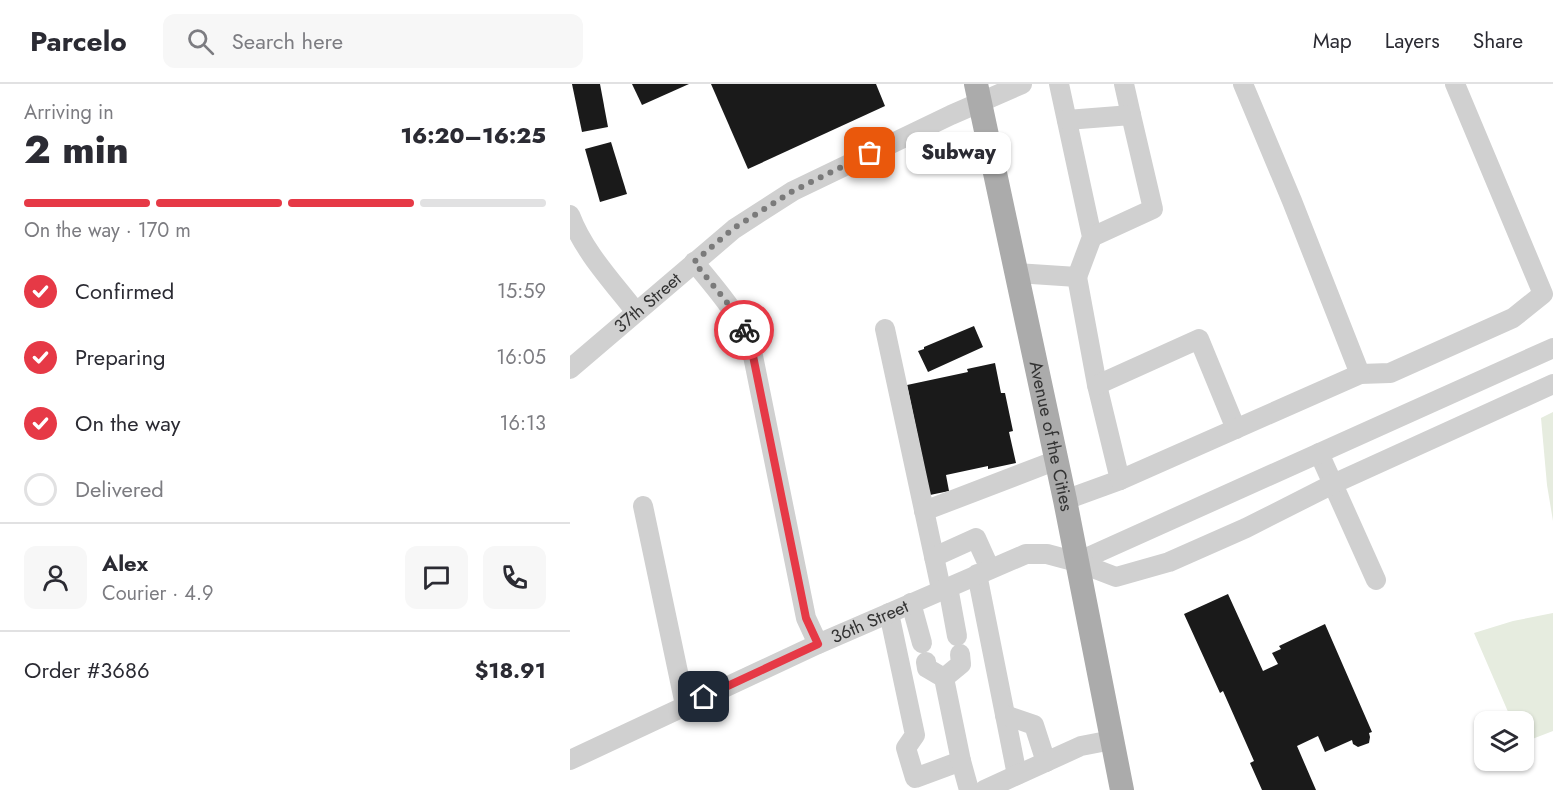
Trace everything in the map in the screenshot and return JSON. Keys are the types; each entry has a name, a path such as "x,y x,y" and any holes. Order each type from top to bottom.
{"main road":[{"name":"Avenue of the Cities","path":"978,94 1057,460 1122,790"}],"street":[{"name":"37th Street","path":"570,369 734,228 793,191 951,114 978,94 1022,84"},
{"path":"1059,84 1092,237 1077,277 1097,385 1120,480"},
{"path":"1092,237 1153,209 1124,84"},
{"path":"1243,84 1360,374"},
{"path":"1065,500 1120,480 1360,374 1390,373 1513,318 1543,294 1455,84"},
{"path":"1067,120 1131,115"},
{"path":"570,215 577,233 590,253 636,312"},
{"path":"694,262 736,316 751,346 806,618 818,644"},
{"path":"1016,273 1077,277"},
{"path":"885,329 934,557 959,645 961,664 944,678"},
{"path":"1097,385 1199,339 1236,429"},
{"path":"1077,562 1553,348"},
{"name":"36th Street","path":"570,760 818,644 1026,554 1047,555 1077,562 1116,577 1169,562 1553,384"},
{"path":"1319,453 1376,580"},
{"path":"924,511 1057,460"},
{"path":"643,506 686,705"},
{"path":"934,557 976,538 984,572 1005,715 1017,775"},
{"path":"911,603 927,668 944,678 969,790"},
{"path":"889,613 915,735 906,748 915,778 961,760"},
{"path":"1005,715 1034,725 1046,762"},
{"path":"984,790 1081,746 1112,740"}],"shaded area":[{"path":"1553,412 1553,521 1541,418"},
{"path":"1553,613 1553,731 1534,738 1534,711 1508,711 1474,633 1513,621"}],"building":[{"path":"572,84 600,84 608,127 582,132"},
{"path":"632,84 689,84 642,105"},
{"path":"711,84 876,84 885,106 748,169"},
{"path":"611,142 627,194 600,202 585,149"},
{"path":"974,326 983,347 928,372 918,351"},
{"path":"995,363 1001,393 1005,393 1013,431 1009,432 1016,463 946,475 949,491 930,495 907,385 968,372 967,369"},
{"path":"1228,594 1263,671 1278,664 1272,653 1281,649 1279,646 1325,624 1372,732 1369,733 1369,743 1358,747 1353,744 1352,740 1325,752 1318,736 1297,746 1316,790 1262,790 1250,763 1254,761 1223,691 1220,693 1184,614"}],"way so far":[{"path":"744,330 726,301 694,262 734,228 793,191 870,153"}],"place":[{"name":"Subway","path":"870,153"}],"route":[{"path":"704,697 818,644 806,618 751,346 744,330"}]}
